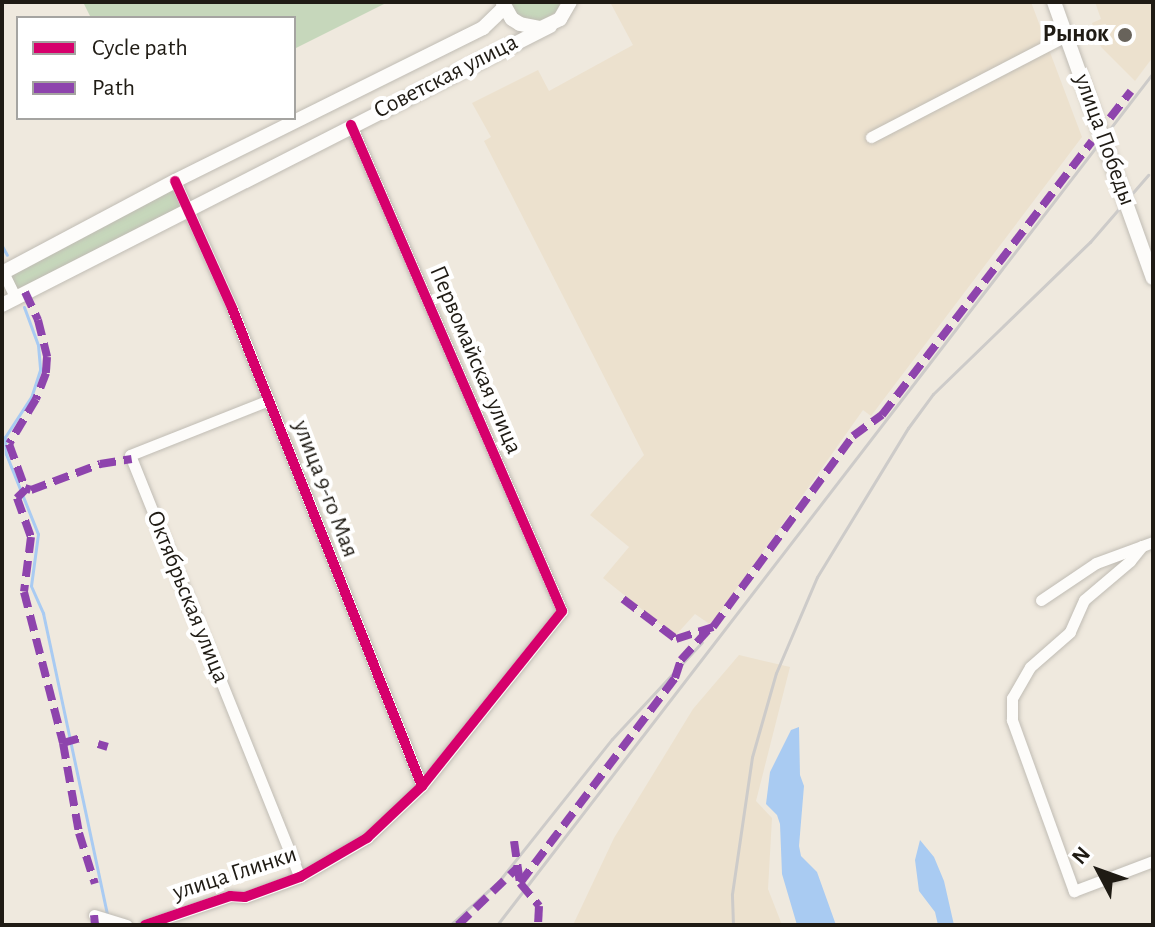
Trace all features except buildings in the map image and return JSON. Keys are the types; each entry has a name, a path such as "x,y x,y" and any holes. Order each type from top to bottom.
{"main road":[{"name":"Советская улица","path":"8,301 550,26 560,19 570,2"},
{"name":"улица Победы","path":"1054,2 1153,278"},
{"name":"Советская улица","path":"2,272 175,181 483,28 504,5 520,24 550,26"}],"street":[{"path":"871,137 1066,36"},
{"name":"Первомайская улица","path":"351,125 562,611"},
{"name":"улица 9-го Мая","path":"175,181 269,400 422,786"},
{"path":"2,272 8,301"},
{"name":"Октябрьская улица","path":"269,400 130,455 300,877"},
{"path":"1041,600 1096,563 1148,544"},
{"path":"1148,544 1084,600 1070,632 1030,667 1012,698 1012,720 1074,891 1153,861"},
{"name":"улица Глинки","path":"145,925 230,896 245,897 300,877 367,838 422,786 562,611"},
{"path":"94,915 127,925"}],"shaded area":[{"path":"610,2 1031,2 1082,137 871,416 863,410 711,625 695,614 675,636 603,578 629,547 590,515 644,455 484,141 491,137 472,103 538,70 549,91 633,45"},
{"name":"Рынок","path":"1095,2 1153,2 1153,57 1135,81 1101,47 1092,23 1101,19"},
{"path":"739,655 790,667 756,801 772,818 768,889 782,925 573,925 614,838 693,709"}],"green space":[{"path":"83,2 388,2 296,48 296,16 90,16"},
{"path":"509,2 561,2 556,12 542,21 529,21 517,15"},
{"path":"173,188 182,206 16,290 7,272"}],"water":[{"path":"799,727 800,775 804,786 799,846 801,856 817,872 836,925 797,925 782,874 780,824 777,815 766,804 770,772 791,730"},
{"path":"920,840 934,857 944,881 954,925 938,925 935,912 919,891 915,860"}],"waterway":[{"path":"2,246 7,255"},
{"path":"24,307 38,345 40,370 31,397 5,437 6,454 38,534 31,586 43,613 107,914"}],"railway":[{"path":"497,925 1153,73"},
{"path":"733,925 732,894 752,757 776,673 817,577 908,428 933,394 1090,242 1148,175"},
{"path":"450,925 499,881 612,739 702,642"}],"marked path":[{"path":"1110,118 1131,91"},
{"path":"623,599 676,639 713,627 853,436 882,415 1092,141"},
{"path":"25,292 38,320 47,357 46,373 36,399 9,444 25,488 31,490 100,464 132,459"},
{"path":"26,489 17,498 31,537 24,592 63,743 79,833 95,884"},
{"path":"520,883 675,678 681,660 709,629"},
{"path":"63,743 81,738"},
{"path":"98,744 108,747"},
{"path":"514,841 520,883 539,906 538,925"},
{"path":"458,925 517,868"},
{"path":"94,915 95,925"}],"cycle path":[{"path":"145,925 230,896 245,897 300,877 367,838 422,786 562,611 351,125"},
{"path":"175,181 232,308 422,786"}],"place":[{"name":"Рынок","path":"1125,35"}]}
